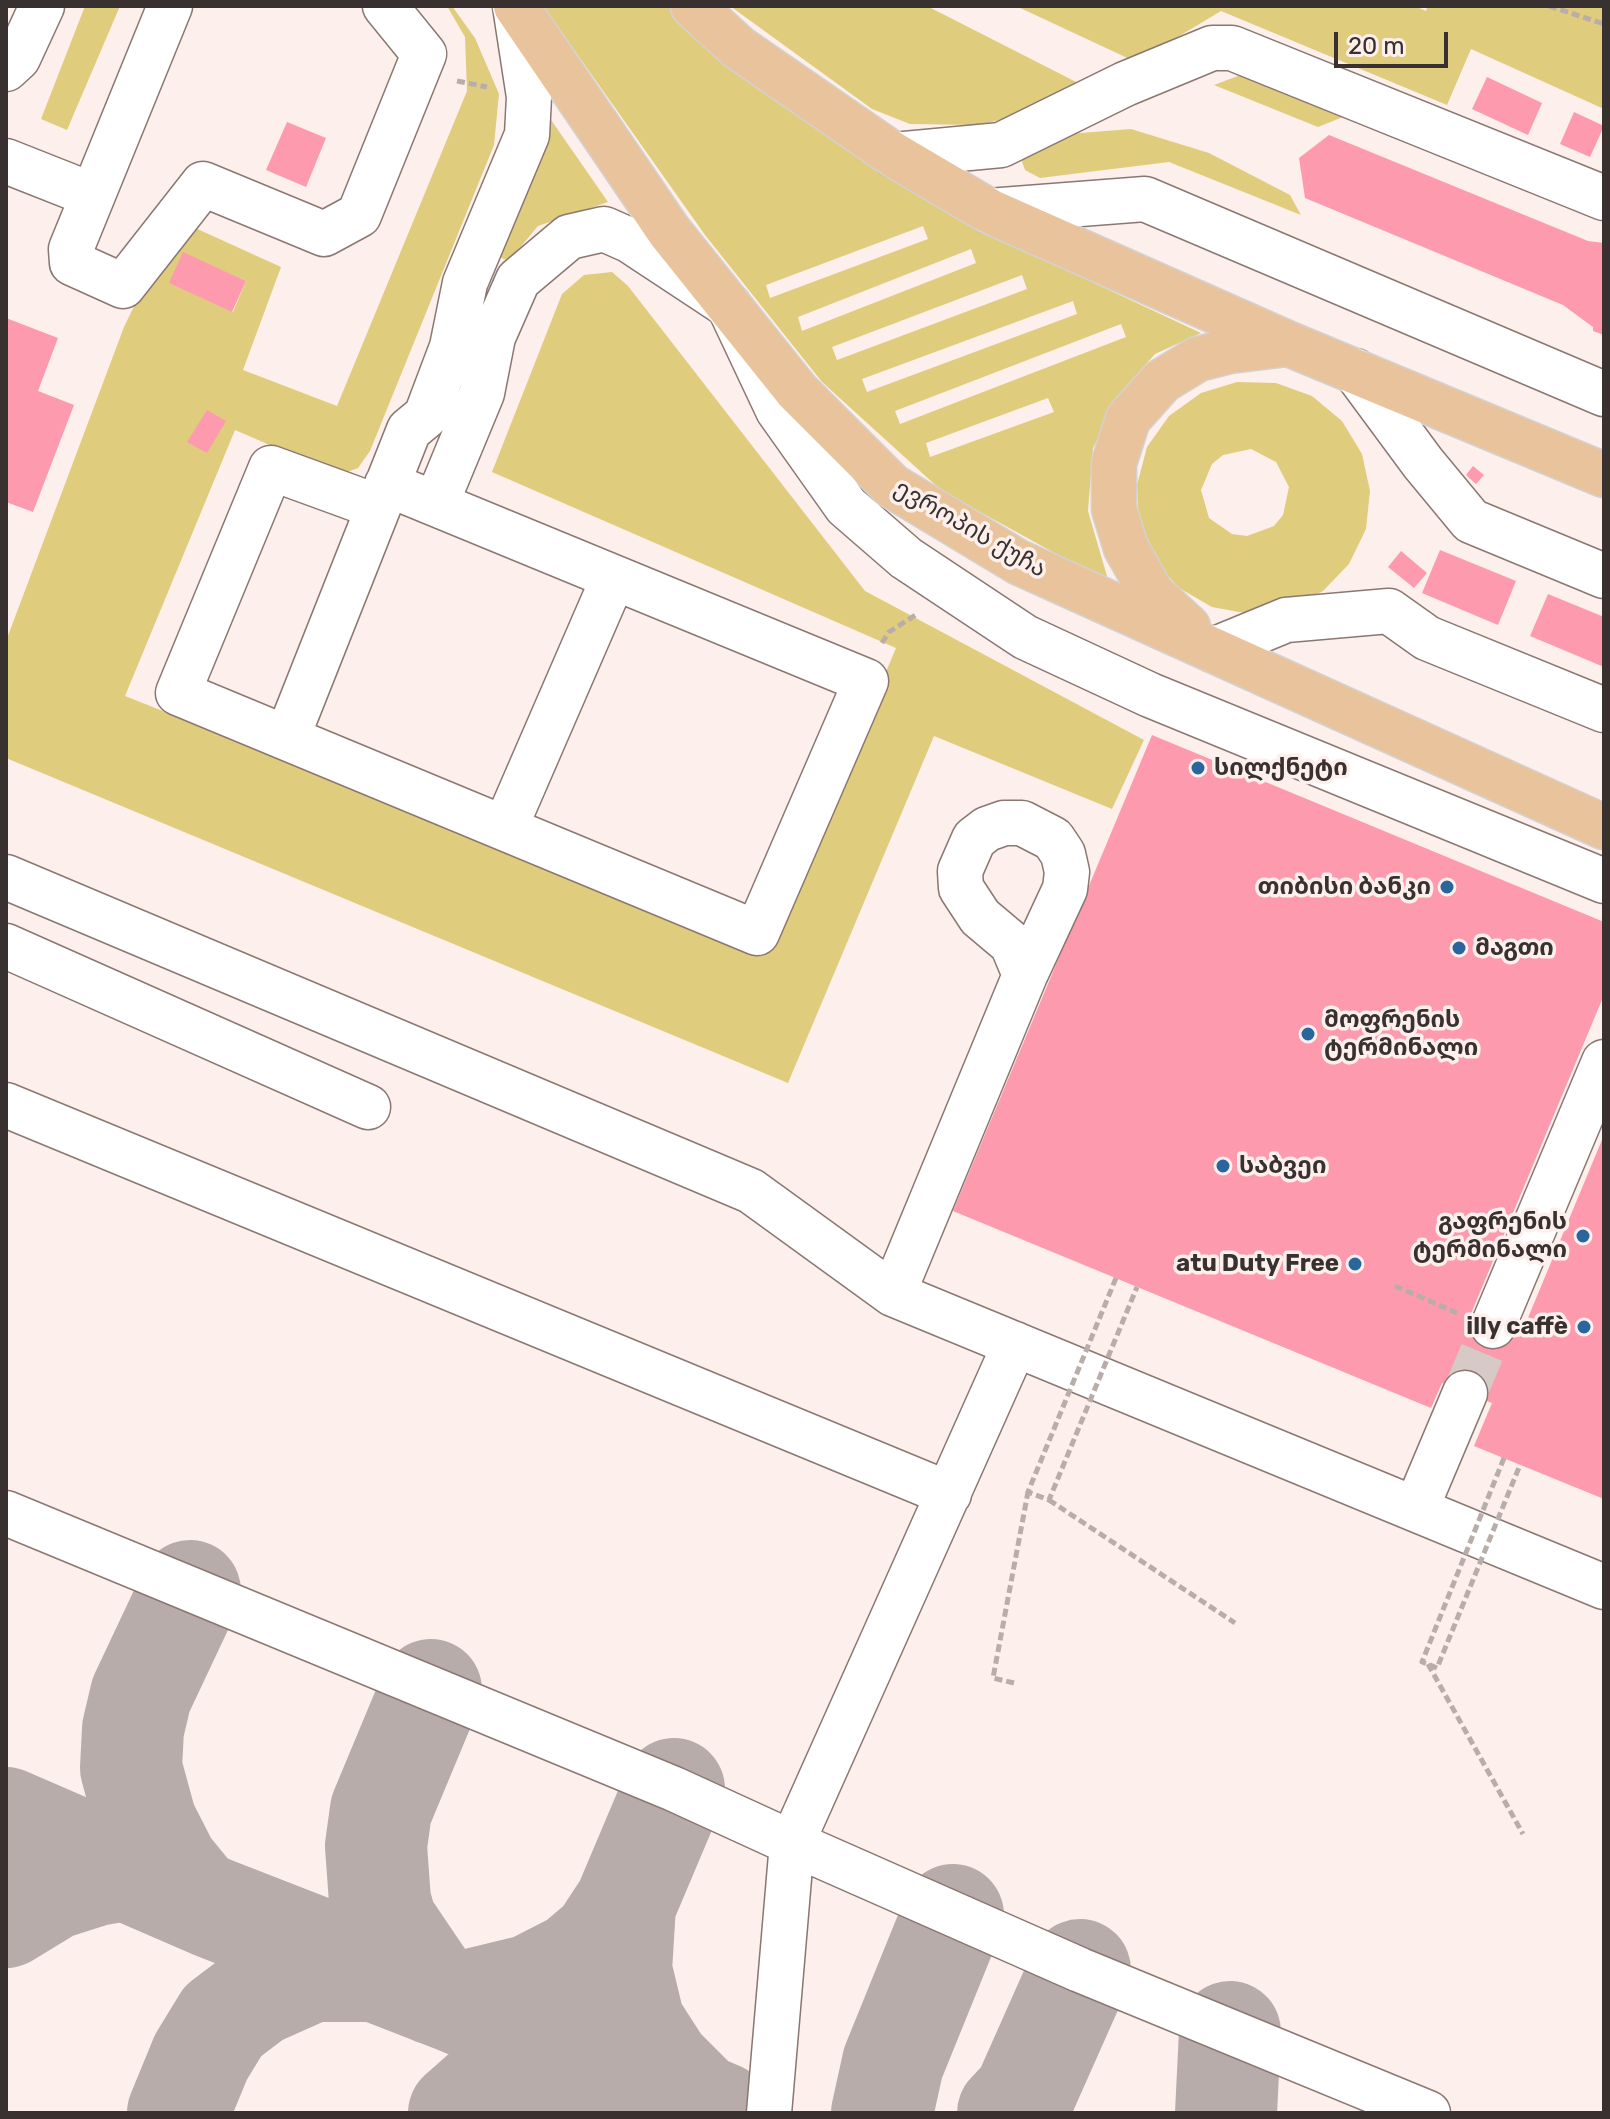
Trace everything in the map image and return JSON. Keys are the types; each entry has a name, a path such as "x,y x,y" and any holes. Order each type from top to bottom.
{"main road":[{"name":"ევროპის ქუჩა","path":"516,6 669,231 797,391 892,486 1018,562 1604,827"},
{"path":"693,6 739,48 894,155 989,211 1289,344 1604,475"},
{"path":"1213,650 1152,594 1126,548 1114,509 1114,463 1128,419 1162,381 1198,359 1230,351 1289,344"}],"lane":[{"path":"6,69 18,58 42,6"},
{"path":"170,6 71,249 72,263 123,286 203,184 324,234 359,215 424,54 385,6"},
{"path":"287,738 409,430 426,416 452,347 465,283 527,135 529,97 516,6"},
{"path":"894,155 1001,145 1125,84 1212,48 1232,48 1604,198"},
{"path":"6,161 92,195"},
{"path":"989,211 1145,199 1604,394"},
{"path":"436,504 482,393 493,337 514,286 569,237 604,229 629,240 729,306 778,410 846,506 906,558 985,611 1025,637 1150,695 1604,881"},
{"path":"1355,371 1423,463 1471,521 1604,576"},
{"path":"271,468 383,495 436,504 866,681 757,933 178,693 271,468"},
{"path":"505,828 613,579"},
{"path":"1213,650 1351,633 1427,638 1604,710"},
{"path":"6,877 751,1191 893,1294 1604,1587"},
{"path":"6,946 368,1107"},
{"path":"893,1294 1025,975"},
{"path":"1479,1321 1604,1062"},
{"path":"6,1105 949,1494"},
{"path":"769,2113 792,1843 1015,1344"},
{"path":"1416,1509 1465,1393"},
{"path":"6,1513 674,1789 1080,1970 1428,2113"}],"path":[{"path":"1549,6 1604,24"},
{"path":"1014,1683 993,1678 1028,1492 1116,1278"},
{"path":"1395,1286 1479,1321"},
{"path":"1049,1500 1137,1287"},
{"path":"1504,1458 1422,1662 1437,1668 1520,1465"},
{"path":"1028,1492 1049,1500 1235,1623"},
{"path":"1428,1664 1523,1834"}],"shaded area":[{"path":"85,6 120,6 67,130 41,119"},
{"path":"447,6 452,6 475,38 499,94 494,145 370,451 358,468 339,475 235,430 125,696 768,951 896,648 492,472 562,294 584,275 612,272 628,286 865,591 1144,740 1112,809 934,736 788,1083 6,758 6,641 124,327 158,257 182,222 281,267 243,370 337,406 467,91 465,37","holes":["183,253 246,281 233,312 170,283"]},
{"path":"543,6 671,6 713,43 1015,246 1201,333 1155,354 1122,391 1093,448 1088,511 1109,583 942,491 822,382 705,235","holes":["923,226 928,239 770,298 766,285","971,249 976,263 802,331 798,317","1022,275 1027,289 837,360 832,347","1073,301 1077,314 867,392 862,379","1121,324 1126,337 900,424 895,411","1048,398 1054,412 930,457 926,443"]},
{"path":"730,6 927,6 1084,86 1020,116 976,125 910,124 872,109"},
{"path":"1016,6 1415,6 1426,11 1428,6 1604,6 1604,109 1471,49 1447,105 1221,11 1136,62"},
{"path":"1251,71 1348,115 1318,127 1214,85"},
{"path":"549,117 608,202 538,226 509,261 492,254"},
{"path":"1131,129 1209,153 1290,195 1301,215 1169,162 1040,178 1025,170 1021,159 1042,136"},
{"path":"1237,382 1276,383 1312,396 1342,421 1362,454 1370,491 1366,529 1349,564 1323,591 1288,609 1250,614 1212,607 1179,588 1153,559 1139,523 1137,485 1147,447 1169,416 1201,393","holes":["1251,449 1276,462 1289,487 1283,515 1274,526 1247,536 1232,534 1209,518 1201,490 1212,464 1223,455"]}],"building":[{"path":"1487,77 1542,103 1528,135 1472,109"},
{"path":"1574,112 1604,126 1590,157 1560,144"},
{"path":"287,122 326,138 306,187 266,170"},
{"path":"1329,135 1588,241 1604,243 1604,335 1593,331 1593,327 1563,305 1305,198 1299,158"},
{"path":"183,252 246,281 232,312 169,283"},
{"path":"6,318 58,338 38,391 74,405 33,512 6,502"},
{"path":"207,410 226,421 207,453 187,442"},
{"path":"1473,466 1484,475 1476,484 1466,475"},
{"path":"1440,550 1516,581 1498,625 1422,593"},
{"path":"1401,551 1427,573 1414,588 1388,567"},
{"path":"1548,594 1604,617 1604,667 1530,636"},
{"name":"მოფრენის ტერმინალი","path":"1152,735 1604,922 1604,995 1470,1316 1520,1337 1604,1135 1604,1499 1474,1446 1492,1403 1442,1383 1431,1408 953,1211"}],"taxiway":[{"path":"190,1591 141,1695 133,1729 131,1768 146,1823 168,1866 195,1899"},
{"path":"431,1690 381,1810 376,1846 380,1901 386,1923 434,1994"},
{"path":"625,1905 674,1789"},
{"path":"6,1818 214,1908 458,2003 720,2113"},
{"path":"6,1917 52,1889 96,1875 126,1870"},
{"path":"458,2003 532,1985 575,1963 602,1940 625,1905 621,1970 634,2024 661,2066 700,2105"},
{"path":"882,2113 893,2063 953,1915"},
{"path":"1008,2113 1024,2096 1080,1970"},
{"path":"178,2113 201,2057 223,2021 256,1996 312,1971 372,1971"},
{"path":"1226,2113 1230,2032"},
{"path":"459,2113 485,2090 528,2070 589,2058"}],"tunnel":[{"path":"1465,1393 1493,1326"}],"place":[{"name":"სილქნეტი","path":"1198,768"},
{"name":"თიბისი ბანკი","path":"1447,887"},
{"name":"მაგთი","path":"1459,948"},
{"name":"მოფრენის ტერმინალი","path":"1308,1034"},
{"name":"საბვეი","path":"1223,1166"},
{"name":"გაფრენის ტერმინალი","path":"1583,1236"},
{"name":"atu Duty Free","path":"1355,1264"},
{"name":"illy caffè","path":"1584,1327"}]}
